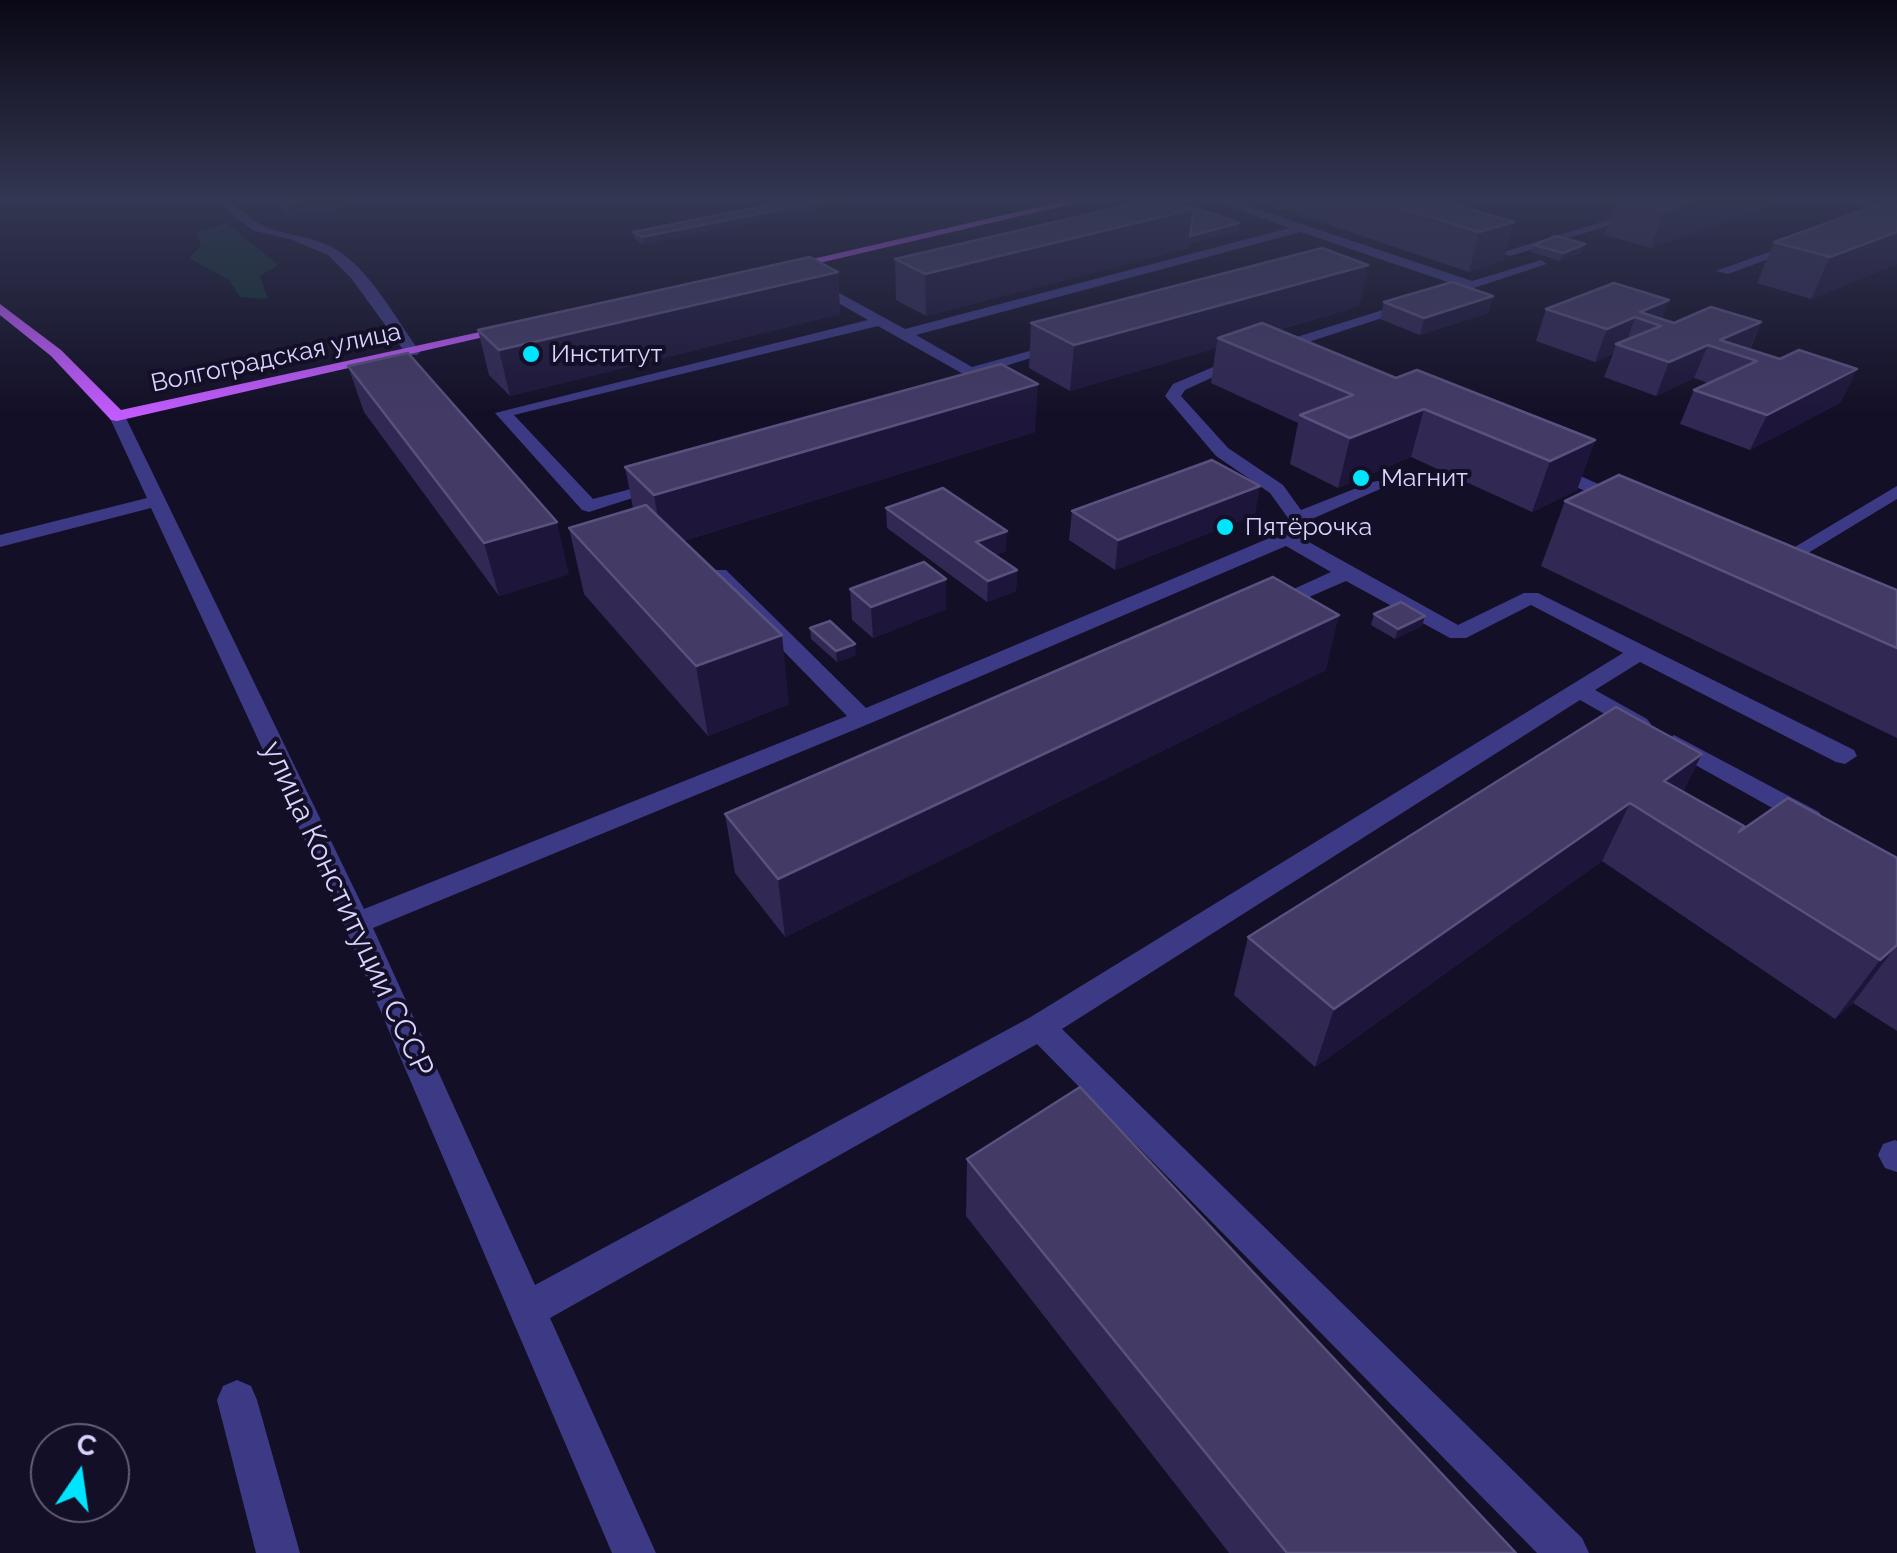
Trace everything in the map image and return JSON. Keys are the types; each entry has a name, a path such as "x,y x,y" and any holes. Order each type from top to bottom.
{"main road":[{"name":"улица Конституции СССР","path":"0,308 56,353 117,416"},
{"name":"Волгоградская улица","path":"117,416 524,326"}],"street":[{"path":"353,271 412,352"},
{"path":"793,271 999,390 980,395"},
{"path":"903,334 1138,271"},
{"path":"1430,271 1470,285"},
{"path":"1516,271 1271,348 1180,387 1173,396 1222,452 1277,490 1292,528 1348,572 1458,632 1530,597 1845,756"},
{"path":"682,480 588,506 503,413 881,321"},
{"path":"970,372 1086,339"},
{"path":"1271,348 1307,364"},
{"name":"улица Конституции СССР","path":"117,416 357,922 634,1553"},
{"path":"1540,463 1640,512"},
{"path":"357,922 862,718 1292,528 1378,486"},
{"path":"1774,584 1756,576 1897,492"},
{"path":"0,540 158,501"},
{"path":"1256,612 1348,572"},
{"path":"719,574 862,718"},
{"path":"527,1310 1040,1027 1639,653"},
{"path":"1578,690 1830,829"},
{"path":"1040,1027 1566,1553"},
{"path":"238,1400 278,1553"}],"green space":[{"path":"213,271 267,271 260,276 268,299 240,297 229,280"}],"building":[{"path":"744,271 838,272 499,350 478,330"},
{"path":"1231,271 1344,271 1074,345 1031,323"},
{"path":"1452,282 1493,296 1424,318 1384,302"},
{"path":"1614,283 1669,300 1640,312 1674,323 1711,307 1761,322 1720,340 1780,359 1799,350 1857,369 1767,415 1694,390 1757,361 1708,345 1669,362 1616,344 1661,326 1635,317 1607,329 1546,309"},
{"path":"1262,323 1396,378 1417,370 1595,440 1550,461 1424,409 1350,438 1300,415 1353,395 1218,338"},
{"path":"408,353 557,522 484,543 348,366"},
{"path":"1001,364 1038,384 654,495 625,467"},
{"path":"1212,460 1260,486 1118,540 1072,511"},
{"path":"1619,475 1897,590 1897,648 1565,501"},
{"path":"943,488 1007,531 976,542 1017,570 988,581 886,508"},
{"path":"646,505 782,635 696,666 569,528"},
{"path":"924,562 946,579 871,607 850,589"},
{"path":"1273,577 1339,615 778,879 725,814"},
{"path":"1401,602 1425,616 1398,629 1374,614"},
{"path":"830,621 855,644 836,651 810,628"},
{"path":"1616,707 1702,754 1664,781 1744,826 1739,832 1788,798 1897,858 1897,945 1880,960 1630,803 1334,1009 1248,937"},
{"path":"1080,1087 1516,1553 1287,1553 967,1159"}],"place":[{"name":"Институт","path":"531,354"},
{"name":"Магнит","path":"1361,478"},
{"name":"Пятёрочка","path":"1225,527"}]}
